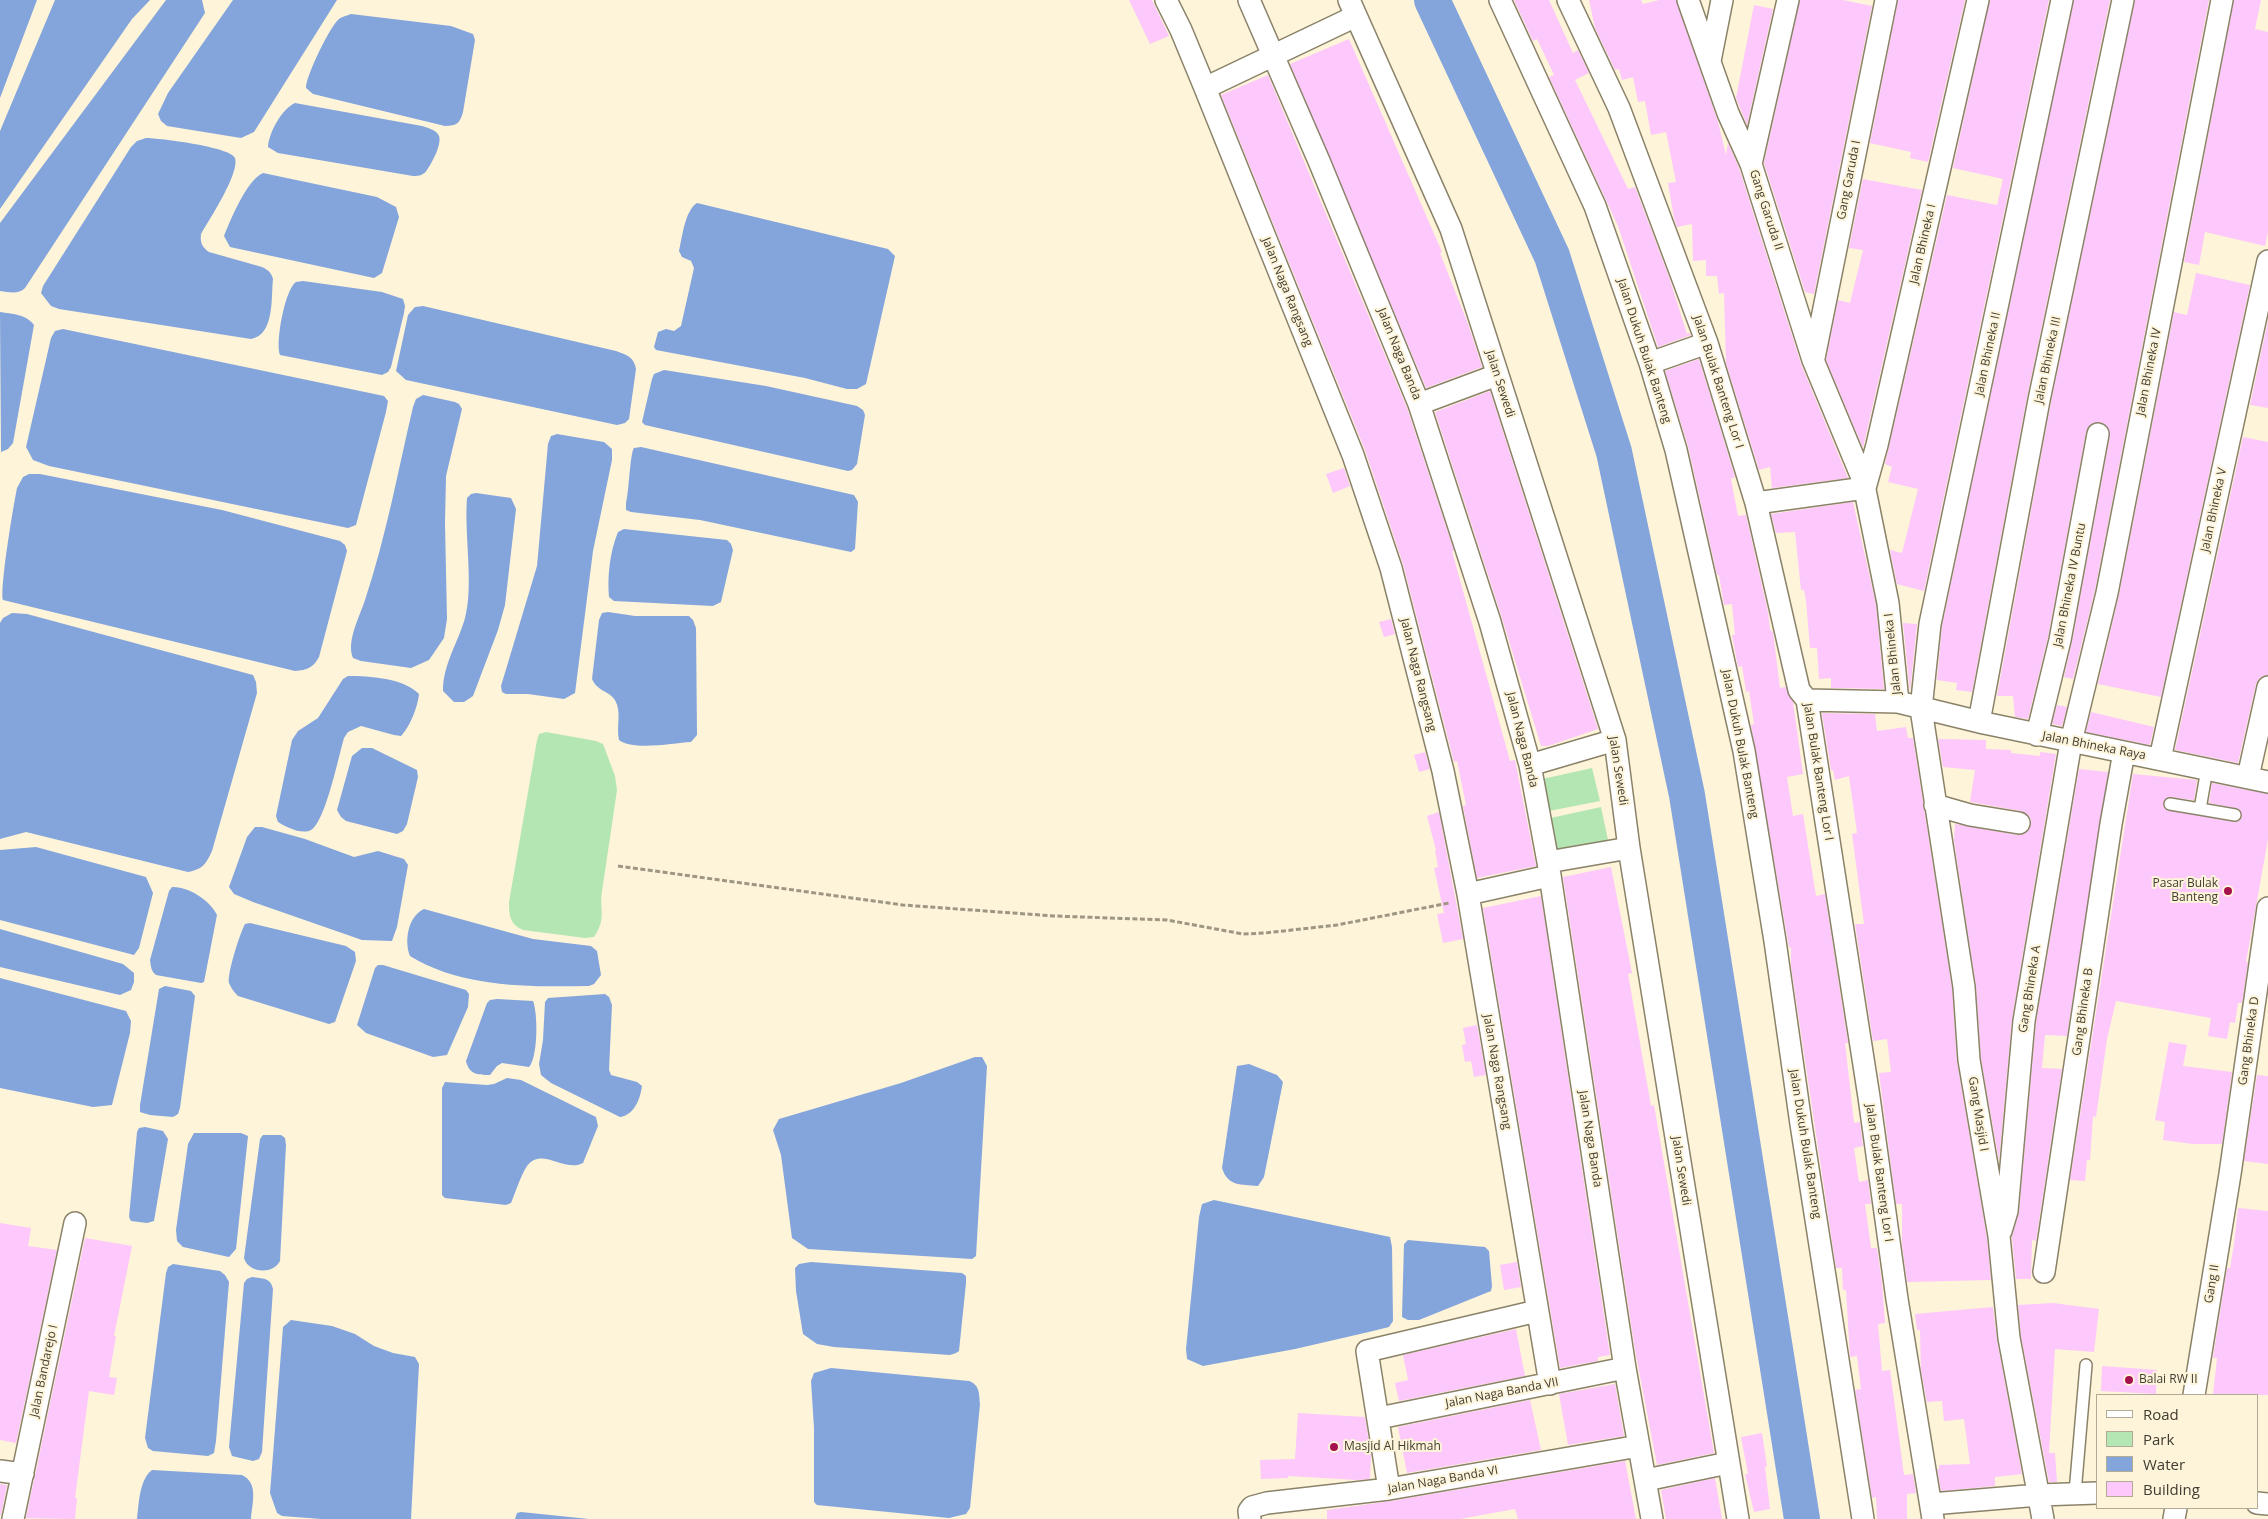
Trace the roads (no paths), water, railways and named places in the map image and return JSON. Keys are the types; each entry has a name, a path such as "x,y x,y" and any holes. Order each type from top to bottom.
{"street":[{"name":"Jalan Naga Banda","path":"1249,0 1364,266 1419,404 1490,622 1530,765 1549,869 1624,1368 1652,1519"},
{"name":"Jalan Dukuh Bulak Banteng","path":"1500,0 1595,206 1650,362 1676,450 1744,751 1775,941 1801,1124 1863,1519"},
{"name":"Jalan Bulak Banteng Lor I","path":"1568,0 1619,108 1707,343 1756,503 1800,690 1807,700 1869,1097 1897,1299 1932,1511"},
{"path":"1688,0 1728,113 1751,164"},
{"path":"1710,61 1722,0"},
{"name":"Gang Garuda II","path":"1788,0 1751,164 1813,360"},
{"name":"Gang Garuda I","path":"1813,360 1886,0"},
{"name":"Jalan Bhineka I","path":"1865,488 1880,435 1978,0"},
{"name":"Jalan Bhineka II","path":"1921,708 1930,624 2062,0"},
{"name":"Jalan Bhineka III","path":"1979,722 2039,400 2123,0"},
{"name":"Jalan Bhineka IV","path":"2072,742 2107,594 2222,0"},
{"name":"Jalan Naga Rangsang","path":"1169,1 1353,455 1391,568 1443,771 1468,894 1550,1384"},
{"path":"1205,88 1274,56 1353,8"},
{"name":"Jalan Sewedi","path":"1353,8 1451,229 1615,740 1629,848 1738,1519"},
{"name":"Jalan Bhineka V","path":"2160,759 2268,261"},
{"path":"1650,362 1707,343"},
{"name":"Jalan Bhineka I","path":"1813,360 1865,488 1888,603 1898,702"},
{"path":"1419,404 1497,375"},
{"name":"Jalan Bhineka IV Buntu","path":"2037,734 2060,640 2098,434"},
{"path":"1756,503 1865,488"},
{"path":"2258,780 2268,688"},
{"name":"Jalan Bhineka Raya","path":"1807,700 1898,702 1979,722 2258,780"},
{"name":"Gang Masjid I","path":"1921,708 1964,987 1969,1060 1999,1236 2009,1338 2043,1519"},
{"path":"1530,765 1615,740"},
{"name":"Gang Bhineka A","path":"1999,1236 2007,1211 2024,1021 2072,742"},
{"name":"Gang Bhineka B","path":"2044,1272 2124,752"},
{"path":"1935,805 1970,815 2020,823"},
{"path":"1468,894 1549,869 1629,848"},
{"name":"Gang Bhineka D","path":"2230,1174 2268,908"},
{"name":"Gang II","path":"2194,1394 2230,1174"},
{"name":"Jalan Bandarejo I","path":"13,1519 75,1223"},
{"path":"1389,1489 1367,1351 1537,1311"},
{"name":"Jalan Naga Banda VII","path":"1379,1418 1624,1368"},
{"name":"Jalan Naga Banda VI","path":"1249,1515 1252,1507 1267,1504 1389,1489 1638,1446"},
{"path":"1646,1480 1728,1463"},
{"path":"0,1471 23,1474"},
{"path":"1932,1511 2039,1495 2096,1493"}],"lane":[{"path":"2200,810 2208,769"},
{"path":"2170,804 2235,815"},
{"path":"2075,1493 2086,1364"}],"water":[{"path":"0,0 37,0 0,98"},
{"path":"55,0 150,0 132,19 0,209 0,131"},
{"path":"166,0 202,0 205,13 25,288 16,292 0,291 0,223"},
{"path":"233,0 337,0 254,132 241,138 167,126 161,121 158,114 168,93"},
{"path":"351,14 451,26 473,34 475,40 461,119 457,123 445,126 313,94 306,88 313,64 328,34 338,20"},
{"path":"295,103 422,126 438,134 440,139 438,148 426,172 415,176 278,153 268,147 271,135 285,110"},
{"path":"146,138 179,141 209,147 231,154 235,158 233,174 229,185 201,234 201,242 209,252 268,270 273,279 270,314 268,323 259,336 251,339 59,309 51,306 41,293 43,286 131,147 137,141"},
{"path":"263,173 377,197 396,207 399,217 382,273 374,278 230,247 224,236 231,220 245,192 257,177"},
{"path":"697,203 888,249 895,256 866,384 857,389 847,389 805,378 656,350 654,347 658,332 666,329 674,331 681,326 694,268 691,261 682,257 679,251 687,218"},
{"path":"303,281 382,292 403,299 404,313 391,367 388,372 382,375 280,355 280,328 288,295 296,282"},
{"path":"423,306 627,355 634,362 636,369 629,419 625,423 617,425 406,380 396,371 408,315 415,307"},
{"path":"0,312 23,317 34,325 13,443 8,449 1,452"},
{"path":"63,329 384,396 388,401 386,412 356,525 348,528 49,466 33,460 26,447 51,338 55,331"},
{"path":"664,370 766,386 857,406 863,410 865,415 857,464 852,470 848,471 645,425 642,422 652,379 654,374"},
{"path":"423,395 455,402 462,409 446,476 447,619 444,638 429,660 411,668 361,661 353,658 351,644 379,552 413,407 416,399"},
{"path":"557,434 604,442 612,449 612,460 593,551 575,693 564,699 528,694 506,694 502,692 501,686 537,566 548,444 551,436"},
{"path":"641,447 854,495 858,502 855,549 851,552 700,520 626,510 633,451 634,448"},
{"path":"29,474 40,474 222,510 340,541 345,545 347,551 317,661 309,668 295,671 3,600 5,564 17,488 23,477"},
{"path":"471,494 511,498 516,509 505,605 498,630 473,696 464,702 454,702 443,691 444,681 445,672 468,605 467,498"},
{"path":"624,529 727,540 733,550 721,602 713,606 614,601 609,597 610,564 618,532"},
{"path":"608,612 635,616 689,616 693,620 696,628 697,735 691,742 643,746 619,740 619,715 615,700 597,686 592,679 599,620 602,613"},
{"path":"12,613 27,614 253,675 257,693 212,851 206,863 201,867 188,872 26,832 0,839 0,623 3,618"},
{"path":"348,676 376,677 405,684 419,694 415,710 401,736 361,726 348,732 344,738 326,802 316,825 311,830 303,832 294,830 278,822 276,816 292,740 298,731 318,718 343,679"},
{"path":"362,748 372,748 417,770 418,777 407,824 403,831 397,834 346,821 337,810 352,756"},
{"path":"255,827 262,827 305,839 354,857 378,851 404,859 408,865 397,927 392,941 362,940 234,894 229,887 247,837"},
{"path":"36,847 146,877 153,893 139,948 134,955 0,920 0,850"},
{"path":"172,887 185,889 198,895 210,905 217,915 204,982 201,983 156,975 152,969 150,960 169,891"},
{"path":"424,909 533,939 591,946 597,951 601,975 594,984 589,986 520,985 474,980 430,967 410,956 407,943 409,929 414,917"},
{"path":"250,923 346,946 355,952 356,961 335,1022 329,1024 238,996 235,993 229,983 230,971 245,924"},
{"path":"0,929 123,964 134,973 134,982 131,990 120,995 0,967"},
{"path":"378,965 466,990 469,994 468,1007 447,1055 433,1057 366,1033 357,1025 375,968"},
{"path":"0,978 126,1011 131,1021 130,1033 112,1105 93,1107 0,1088"},
{"path":"165,986 191,991 195,996 180,1108 178,1114 173,1117 140,1112 159,989"},
{"path":"605,994 609,997 612,1005 609,1070 611,1075 637,1082 642,1086 636,1106 625,1116 620,1117 551,1083 541,1075 539,1064 543,1040 545,1002 548,998"},
{"path":"490,1000 533,1001 536,1025 534,1055 529,1067 502,1063 490,1075 477,1074 469,1069 466,1061 487,1003"},
{"path":"975,1057 982,1057 987,1066 976,1256 972,1259 808,1249 792,1238 781,1155 773,1130 779,1119 901,1083"},
{"path":"1249,1064 1277,1075 1283,1082 1264,1177 1258,1186 1232,1182 1228,1179 1222,1168 1237,1066"},
{"path":"507,1078 521,1080 596,1117 598,1126 583,1163 569,1165 539,1158 533,1161 527,1166 520,1179 511,1203 506,1205 445,1198 442,1195 442,1088 445,1082 487,1085"},
{"path":"145,1127 163,1131 168,1139 154,1221 147,1223 131,1221 129,1217 137,1132 139,1128"},
{"path":"194,1133 241,1133 248,1136 236,1249 229,1257 183,1247 177,1241 176,1230 188,1144"},
{"path":"263,1135 281,1135 285,1138 286,1145 280,1261 277,1266 267,1270 250,1267 244,1258 260,1139"},
{"path":"1214,1200 1390,1237 1392,1247 1393,1321 1389,1327 1295,1349 1203,1366 1187,1359 1186,1349 1199,1217 1202,1204"},
{"path":"1408,1240 1485,1247 1489,1251 1491,1291 1419,1320 1408,1320 1402,1317 1404,1244"},
{"path":"811,1262 962,1273 966,1276 966,1283 959,1351 950,1355 834,1347 817,1344 803,1334 796,1291 795,1268 799,1264"},
{"path":"173,1264 220,1271 229,1282 216,1441 214,1453 208,1456 153,1451 148,1448 145,1438 166,1273 168,1267"},
{"path":"252,1277 268,1280 273,1289 262,1452 259,1459 253,1461 232,1456 229,1447 244,1283"},
{"path":"291,1320 332,1326 355,1334 374,1346 393,1353 415,1357 419,1364 411,1519 321,1519 282,1516 277,1513 270,1493 283,1327"},
{"path":"831,1368 969,1381 975,1385 978,1390 980,1404 970,1508 966,1514 949,1518 817,1505 814,1502 814,1428 811,1381 814,1373"},
{"path":"152,1470 242,1475 251,1483 253,1488 251,1519 137,1519 142,1486"},
{"path":"517,1513 589,1519 515,1519"}],"waterway":[{"path":"1432,0 1552,256 1614,452 1687,795 1802,1519"}],"place":[{"name":"Pasar Bulak Banteng","path":"2228,891"},
{"name":"Balai RW II","path":"2129,1380"},
{"name":"Masjid Al Hikmah","path":"1334,1447"}]}
